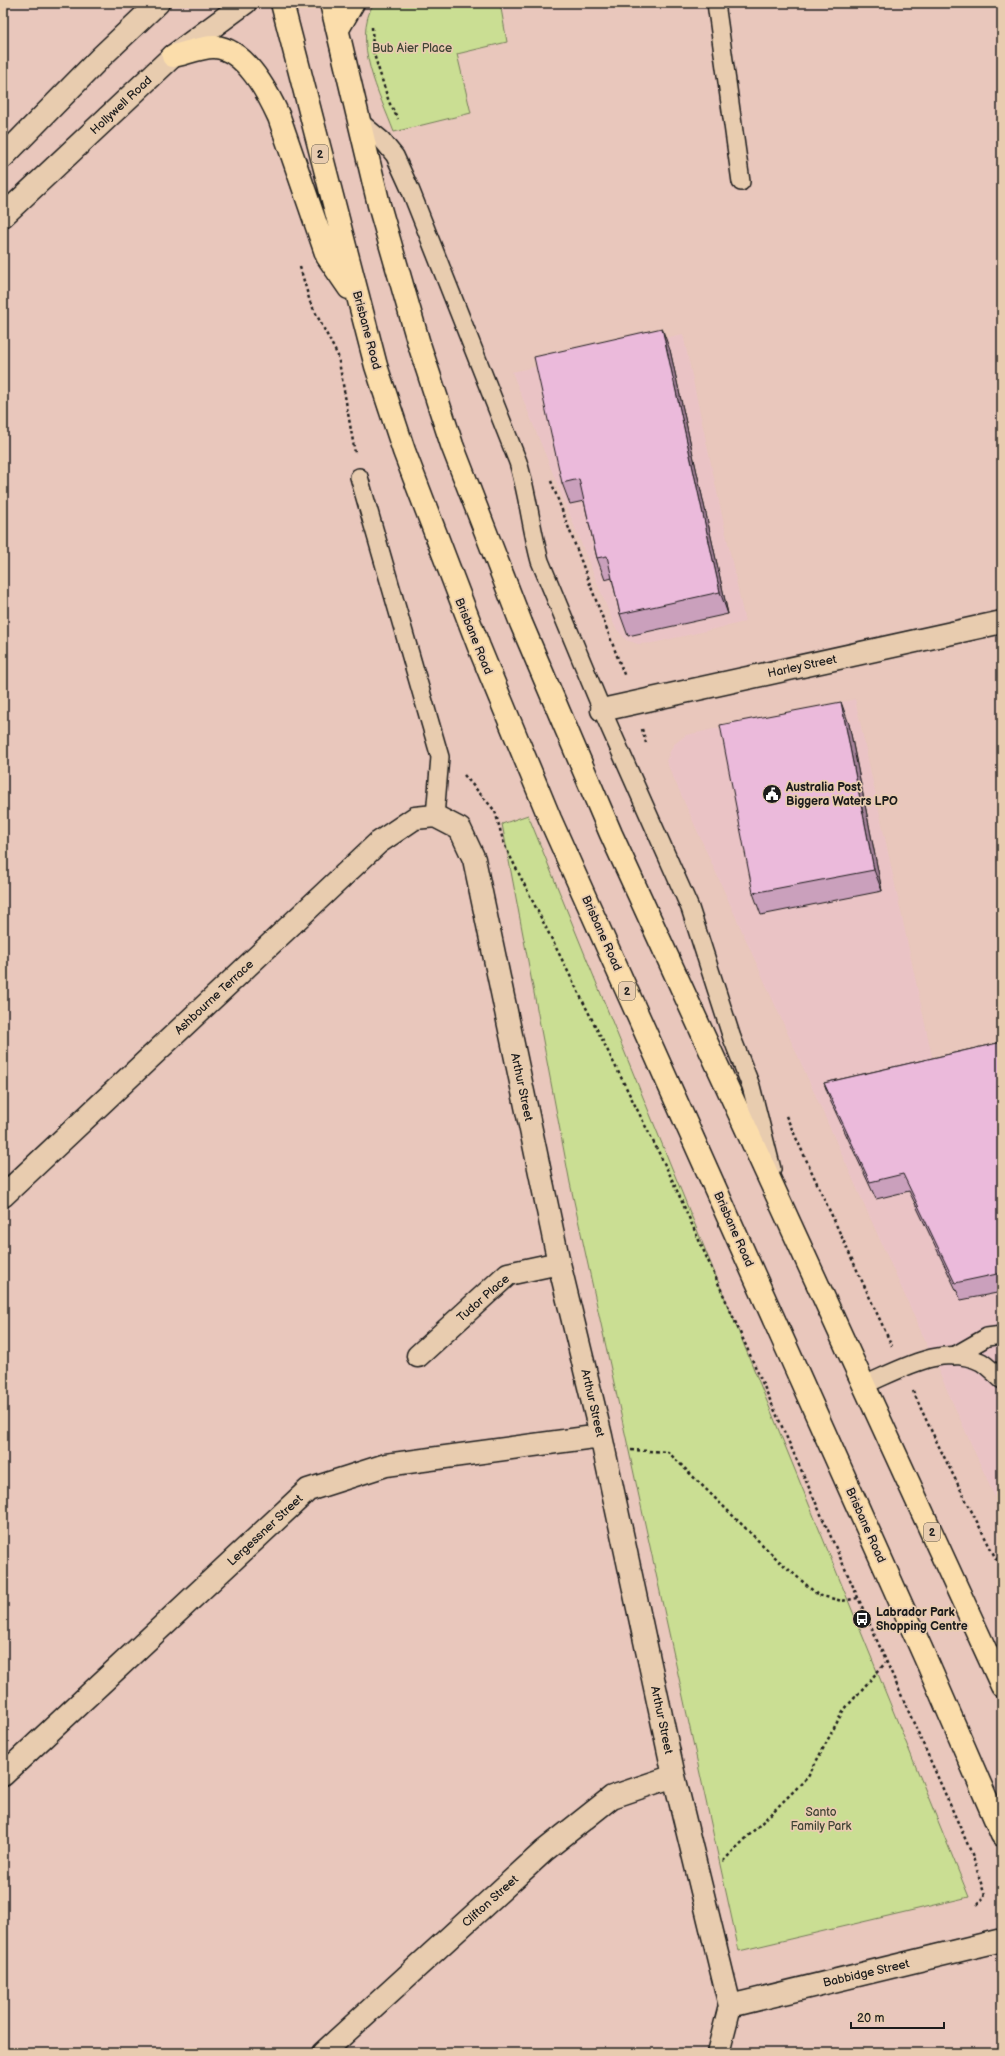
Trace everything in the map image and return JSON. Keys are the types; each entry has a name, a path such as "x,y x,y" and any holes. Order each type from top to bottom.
{"highway":[{"name":"Brisbane Road","path":"282,3 376,366 404,451 516,738 928,1664 1002,1835"},
{"name":"2","path":"331,3 379,205 419,344 452,445 485,531 557,710 608,826 1002,1686"},
{"path":"338,29 353,3"},
{"path":"173,56 214,46 229,50 252,72 271,100 279,117 327,256 359,304"}],"street":[{"path":"3,156 101,56 158,3"},
{"name":"Hollywell Road","path":"3,216 173,56 245,3"},
{"name":"Harley Street","path":"602,710 1002,622"},
{"name":"Ashbourne Terrace","path":"3,1196 378,843 415,818 435,816"},
{"name":"Arthur Street","path":"435,816 460,829 474,859 559,1262 601,1436 674,1776 730,2006"},
{"name":"Tudor Place","path":"418,1356 508,1274 559,1262"},
{"name":"Lergessner Street","path":"3,1775 308,1490 386,1465 601,1436"},
{"name":"Clifton Street","path":"323,2053 538,1856 612,1797 674,1776"},
{"name":"Babbidge Street","path":"730,2006 1002,1940"},
{"path":"718,2053 730,2006"}],"lane":[{"path":"716,3 741,182"},
{"path":"359,120 382,140 395,156 410,189 518,462 526,488 535,544 540,561 602,710 690,908 732,1038 752,1086 777,1194"},
{"path":"359,477 440,757 435,816"},
{"path":"954,1356 987,1337 1002,1334"},
{"path":"864,1385 934,1357 954,1356 982,1362 1002,1380"}],"path":[{"path":"372,25 373,52 389,102 399,123"},
{"path":"548,475 634,702 646,745"},
{"path":"440,757 464,776 495,811 504,844 670,1175 972,1854 985,1896 975,1907"},
{"path":"786,1115 939,1449 971,1508 1002,1571"},
{"path":"601,1436 624,1450 668,1452 779,1562 818,1595 842,1601 858,1598"},
{"path":"700,1884 808,1777 843,1711 886,1662"}],"shaded area":[{"path":"683,334 745,622 653,643 638,644 626,640 615,627 512,372"},
{"path":"855,699 933,1061 1002,1047 1002,1513 666,761 673,745 686,735"}],"green space":[{"name":"Bub Aier Place","path":"374,3 500,3 507,42 457,54 471,113 394,132 375,85 367,50 365,34 368,18"},
{"name":"Santo Family Park","path":"528,815 969,1897 739,1951 570,1183 502,824"}],"building":[{"path":"662,328 720,592 620,614 607,556 597,558 579,479 562,483 534,357"},
{"path":"841,702 874,870 753,893 720,725"},
{"path":"1002,1042 1002,1273 955,1283 903,1174 870,1182 824,1083"}],"place":[{"name":"Australia Post Biggera Waters LPO","path":"772,794"},
{"name":"Labrador Park Shopping Centre","path":"862,1619"}]}
